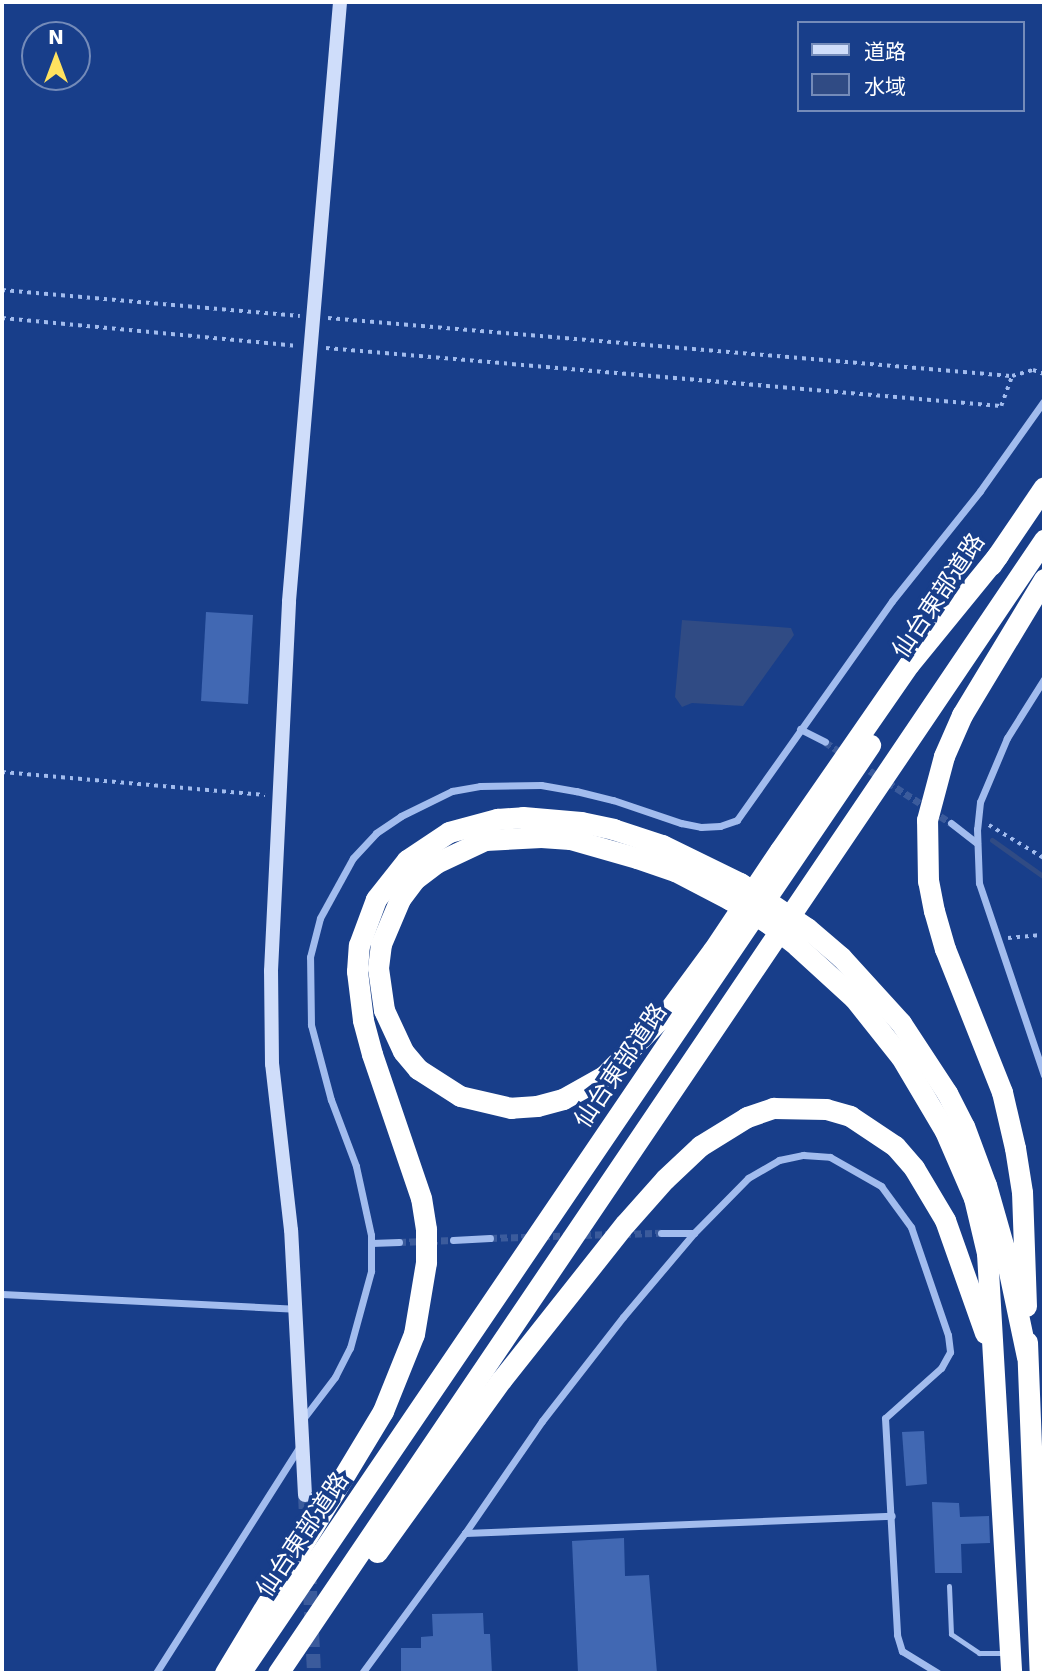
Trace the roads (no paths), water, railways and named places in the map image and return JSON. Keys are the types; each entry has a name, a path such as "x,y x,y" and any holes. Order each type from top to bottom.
{"highway":[{"name":"仙台東部道路","path":"240,1673 787,854 909,664 998,555 1044,487"},
{"path":"278,1673 819,877 1044,540"},
{"path":"1040,1673 1022,1192 1002,1092 945,949 934,911 928,881 928,820 937,777 961,715 1044,579"},
{"path":"225,1673 383,1411 415,1334 426,1262 426,1229 421,1198 369,1043 359,997 357,971 359,945 376,899 407,860 449,832 497,819 523,817 571,821 662,845 740,883 807,928 841,957 901,1023 940,1081 964,1126 997,1223 1027,1357"},
{"path":"720,954 622,1061 584,1089 537,1105 511,1108 460,1097 418,1069 392,1032 380,991 381,944 400,900 415,879 436,863 485,840 541,837 604,847 675,871 729,899 768,923 825,969 880,1027 925,1092 962,1167 974,1198 991,1278 1010,1663"},
{"path":"287,1673 580,1278 665,1179 699,1146 747,1117 773,1108 826,1109 850,1116 895,1146 914,1168 945,1220 969,1280 993,1358"}],"street":[{"path":"305,1495 291,1230 272,1064 271,971 289,601 311,317 340,2"},
{"path":"303,1420 335,1377 350,1348 363,1312 371,1271 371,1243 356,1167 331,1100 311,1025 310,957 320,918 353,858 376,833 401,816 452,791 480,786 541,785 576,791 613,800 681,823 720,827 737,820 892,601 980,491 1044,403"},
{"path":"1044,678 1007,738 980,802 978,818 979,883 1044,1075"},
{"path":"800,729 825,742"},
{"path":"951,823 978,843"},
{"path":"362,1673 465,1533 542,1421 623,1317 694,1233 748,1178 779,1160 803,1155 830,1157 881,1186 911,1227 948,1335 950,1352 941,1368 885,1418 897,1635 902,1651 938,1673"},
{"path":"660,1233 694,1233"},
{"path":"453,1240 490,1238"},
{"path":"371,1243 399,1242"},
{"path":"2,1294 296,1310"},
{"path":"156,1673 304,1440"},
{"path":"465,1533 892,1516"}],"lane":[{"path":"949,1586 951,1634 979,1653 1010,1663"}],"water":[{"path":"682,620 791,628 794,635 743,706 692,703 682,707 675,697"}],"waterway":[{"path":"992,840 1044,877"}],"tunnel":[{"path":"825,742 845,755"},
{"path":"861,765 951,823"},
{"path":"624,1234 661,1233"},
{"path":"490,1238 612,1234"},
{"path":"399,1242 453,1240"},
{"path":"305,1495 307,1536"},
{"path":"309,1570 314,1673"}]}
